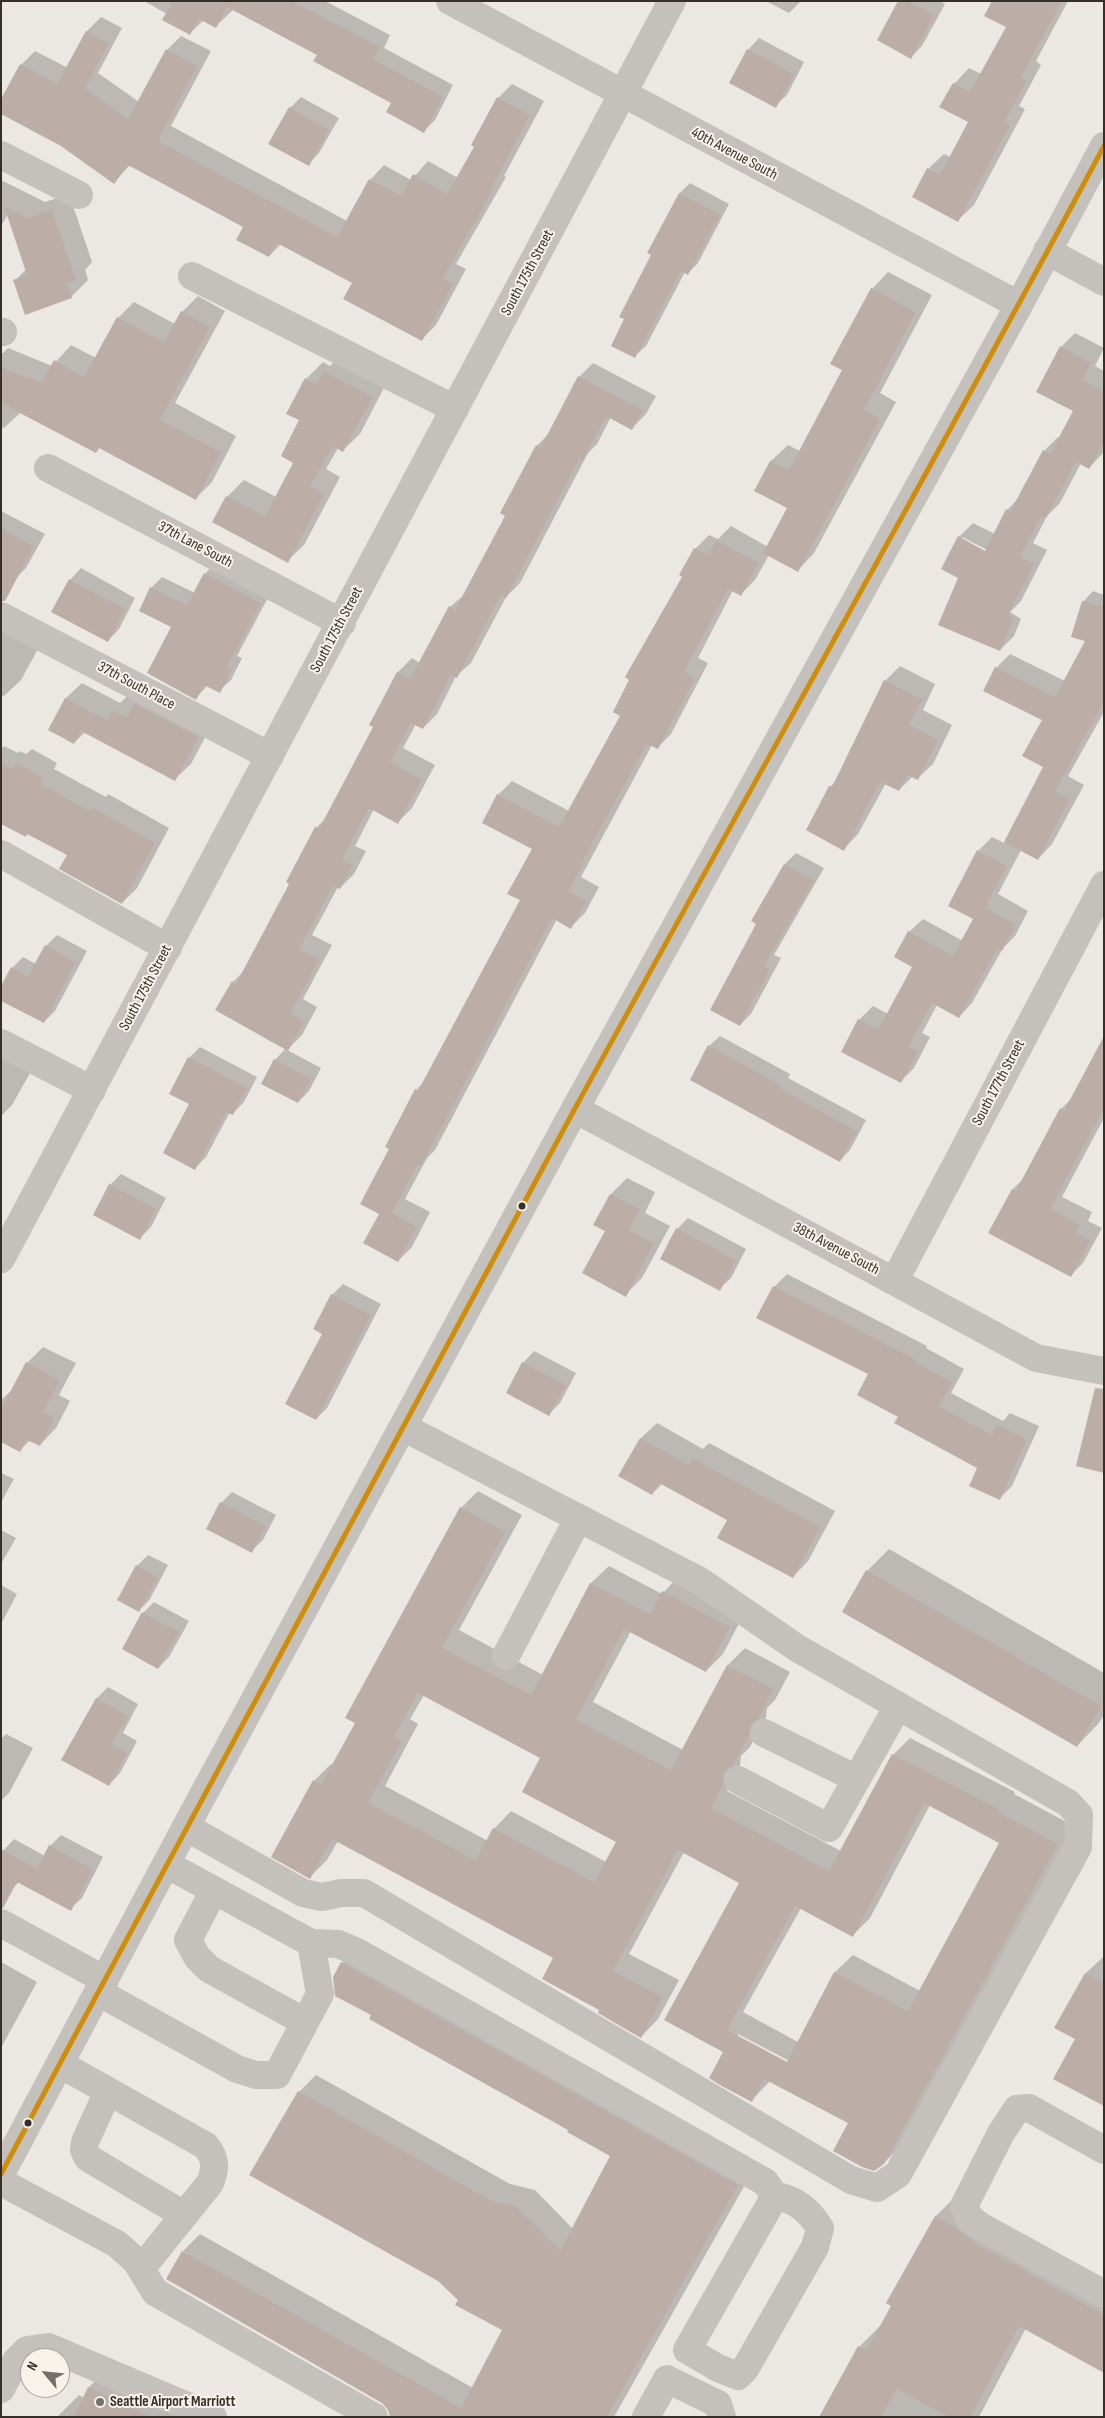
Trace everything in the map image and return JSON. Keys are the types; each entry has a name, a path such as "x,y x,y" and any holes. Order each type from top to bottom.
{"street":[{"name":"40th Avenue South","path":"450,1 1020,305"},
{"name":"South 175th Street","path":"1,1259 672,1"},
{"path":"1,2174 166,1864 575,1109 1020,305 1104,146"},
{"path":"1,155 79,195"},
{"path":"1047,251 1104,282"},
{"path":"192,276 456,409"},
{"name":"37th Lane South","path":"48,468 342,622"},
{"name":"37th South Place","path":"1,616 270,756"},
{"path":"1,854 168,948"},
{"name":"South 177th Street","path":"894,1280 1104,884"},
{"path":"1,1043 92,1090"},
{"name":"38th Avenue South","path":"575,1109 1036,1358 1104,1371"},
{"path":"186,1827 303,1893 322,1898 341,1893 364,1893 851,2180 877,2188 898,2174 1078,1847 1079,1815 1068,1803 797,1648 700,1582 403,1427"},
{"path":"506,1656 578,1519"},
{"path":"738,1780 829,1828 898,1706"},
{"path":"764,1733 857,1779"},
{"path":"166,1864 311,1943 338,1944 357,1952 765,2182 775,2196 788,2198 814,2218 820,2228 815,2247 745,2369 738,2376 718,2368 688,2350 775,2196"},
{"path":"214,1890 188,1940 197,1957 209,1969 306,2022"},
{"path":"1,1923 237,2069 256,2075 277,2075 320,1994 311,1943"},
{"path":"60,2064 206,2146 212,2154 215,2171 210,2183 141,2269"},
{"path":"108,2091 85,2142 84,2150 88,2158 184,2215"},
{"path":"1104,2150 1029,2108 1017,2109 1001,2132 964,2206 971,2221 1104,2294"},
{"path":"1,2182 129,2252 155,2292 374,2417"},
{"path":"1,2389 16,2361 27,2350 48,2348 213,2417"},
{"path":"646,2417 667,2379 718,2404 722,2417"}],"building":[{"path":"166,1 292,1 380,47 373,59 443,97 424,133 386,112 391,103 313,61 317,55 227,7 216,28 199,19 190,35 162,20 171,4"},
{"path":"898,1 908,1 934,15 911,59 877,40"},
{"path":"992,1 1062,1 1021,77 1027,81 1004,122 1010,125 958,222 912,197 927,168 940,175 968,122 939,107 953,83 970,92 1006,27 984,16"},
{"path":"86,31 109,43 85,88 128,119 166,49 197,66 158,141 337,237 369,179 401,196 413,174 447,194 474,147 471,145 497,97 530,115 490,191 492,192 443,278 453,284 422,341 343,299 352,283 277,243 269,257 236,240 243,227 128,165 114,184 61,146 1,114 1,99 20,64 57,84"},
{"path":"747,49 794,74 776,108 729,83"},
{"path":"289,107 329,130 309,166 268,144"},
{"path":"679,193 720,214 688,275 681,271 635,358 611,346 624,319 619,317 651,255 647,253"},
{"path":"4,206 27,218 52,210 76,280 67,283 72,298 25,315 13,280 27,275"},
{"path":"871,288 916,312 864,410 880,419 798,572 763,553 787,508 754,491 770,461 789,470 842,370 830,364"},
{"path":"181,311 210,327 160,420 221,452 196,500 99,448 96,453 1,403 1,367 41,383 54,360 84,377 117,317 164,342"},
{"path":"1060,346 1091,363 1082,380 1104,392 1104,442 1089,469 1076,462 1046,518 1041,516 1020,557 1034,564 1008,615 1014,618 1000,651 938,625 958,578 941,569 958,536 985,551 1006,509 1010,512 1043,450 1050,454 1073,411 1036,392"},
{"path":"324,371 373,397 343,452 333,446 310,486 324,494 288,563 212,522 226,496 265,516 293,463 281,456 299,420 286,414 305,378 316,384"},
{"path":"578,376 643,410 632,430 606,416 583,460 580,458 506,598 501,595 457,678 451,675 423,729 411,723 390,762 422,779 398,824 369,808 342,860 353,866 340,889 333,886 299,949 319,960 290,1014 304,1021 288,1051 215,1010 232,981 236,984 289,884 286,882 315,827 319,829 373,727 369,725 397,672 410,679 449,606 455,610 505,516 500,513 536,445 541,447"},
{"path":"1,528 34,546 5,601 1,601"},
{"path":"716,540 759,563 741,596 728,589 684,672 695,678 658,749 647,744 582,862 584,863 568,892 586,901 571,929 552,918 421,1166 418,1164 392,1213 417,1227 398,1262 363,1243 379,1214 360,1204 389,1149 385,1147 415,1089 418,1091 520,900 507,894 532,849 482,823 497,794 559,827 620,716 613,712 629,680 625,677 682,577 679,575 694,548 708,555"},
{"path":"204,573 261,603 227,667 232,670 220,693 204,685 196,700 147,673 171,627 139,611 150,587 187,605"},
{"path":"69,579 125,609 108,642 51,612"},
{"path":"1082,601 1104,607 1104,702 1055,791 1070,799 1038,860 1004,842 1043,767 1022,756 1042,720 983,691 995,667 1055,697 1085,641 1071,637"},
{"path":"884,680 922,699 909,725 938,740 918,780 907,775 899,791 880,782 844,851 806,830 829,786 832,787"},
{"path":"65,698 107,720 112,710 127,717 134,703 199,737 175,781 81,731 74,744 48,730"},
{"path":"1,763 13,769 16,763 43,778 40,784 91,811 93,808 155,843 122,904 59,869 67,855 27,834 26,837 1,824"},
{"path":"977,850 1007,866 985,908 1016,924 1002,951 997,949 959,1018 932,1003 909,1046 918,1051 901,1083 841,1052 858,1019 878,1030 912,967 894,957 908,931 953,956 973,919 948,906"},
{"path":"784,864 814,880 764,966 770,969 740,1026 710,1010 756,924 751,921"},
{"path":"45,945 76,962 44,1023 1,1001 1,986 11,967 28,976"},
{"path":"1104,1036 1104,1109 1050,1209 1080,1225 1076,1233 1090,1241 1071,1277 988,1233 1012,1189 1016,1191 1060,1108 1064,1111"},
{"path":"708,1045 781,1085 779,1088 857,1131 840,1162 690,1080"},
{"path":"188,1057 247,1088 233,1115 226,1112 195,1170 163,1153 189,1104 169,1094"},
{"path":"274,1059 311,1079 298,1103 261,1084"},
{"path":"109,1184 156,1209 140,1240 93,1215"},
{"path":"610,1194 640,1209 629,1230 654,1243 626,1297 582,1273 605,1231 593,1225"},
{"path":"676,1228 736,1260 720,1291 660,1259"},
{"path":"773,1286 915,1359 914,1361 952,1382 939,1406 992,1435 997,1425 1027,1439 1000,1500 969,1486 977,1468 894,1423 898,1417 857,1395 868,1374 756,1318"},
{"path":"331,1294 371,1315 316,1420 285,1404 322,1334 313,1329"},
{"path":"26,1362 60,1380 43,1412 55,1418 40,1446 27,1440 20,1452 1,1442 1,1409"},
{"path":"522,1362 566,1385 549,1416 506,1393"},
{"path":"1095,1388 1104,1389 1104,1473 1076,1466"},
{"path":"640,1438 689,1465 692,1458 820,1527 793,1578 717,1538 727,1520 659,1483 652,1495 618,1476"},
{"path":"220,1502 266,1526 252,1553 206,1529"},
{"path":"460,1507 505,1532 442,1648 531,1695 590,1583 650,1614 662,1591 730,1627 706,1672 624,1629 576,1720 671,1770 727,1665 773,1689 758,1719 750,1726 749,1736 733,1766 724,1772 723,1784 711,1808 829,1871 892,1754 999,1809 998,1812 1058,1844 884,2164 874,2171 862,2167 833,2151 848,2123 764,2079 752,2102 720,2085 709,2078 723,2052 664,2020 739,1883 678,1850 613,1971 663,1997 641,2038 598,2013 599,2010 542,1979 553,1958 332,1839 310,1879 271,1857 313,1780 321,1785 355,1723 345,1718","holes":["418,1693 540,1758 522,1792 616,1842 594,1882 493,1828 476,1860 368,1803 402,1741 394,1737","924,1803 999,1843 908,2011 834,1972 787,2062 727,2030 795,1906 853,1937"]},
{"path":"136,1565 158,1577 139,1612 117,1600"},
{"path":"866,1570 1101,1706 1077,1747 842,1612"},
{"path":"142,1612 179,1632 158,1669 122,1649"},
{"path":"96,1698 128,1716 112,1744 127,1753 109,1786 61,1760"},
{"path":"49,1845 93,1869 71,1911 17,1882 3,1908 1,1907 1,1849 37,1868"},
{"path":"341,1962 738,2185 607,2417 390,2417 388,2410 382,2403 166,2279 182,2251 461,2408 502,2330 455,2305 458,2300 438,2281 249,2175 298,2091 492,2201 517,2207 560,2251 610,2156 567,2132 568,2130 369,2019 371,2015 335,1996 333,1977"},
{"path":"1085,1973 1104,1983 1104,2106 1053,2079 1075,2039 1054,2028"},
{"path":"935,2216 957,2228 977,2244 1104,2315 1104,2373 1019,2326 970,2417 949,2417 897,2389 881,2417 819,2417 858,2346 866,2351 891,2306 886,2303"},
{"name":"Seattle Airport Marriott","path":"88,2387 152,2417 74,2417"}],"transit line":[{"path":"1,2174 573,1112 973,388 1104,146"}],"place":[{"name":"Seattle Airport Marriott","path":"100,2402"}]}
